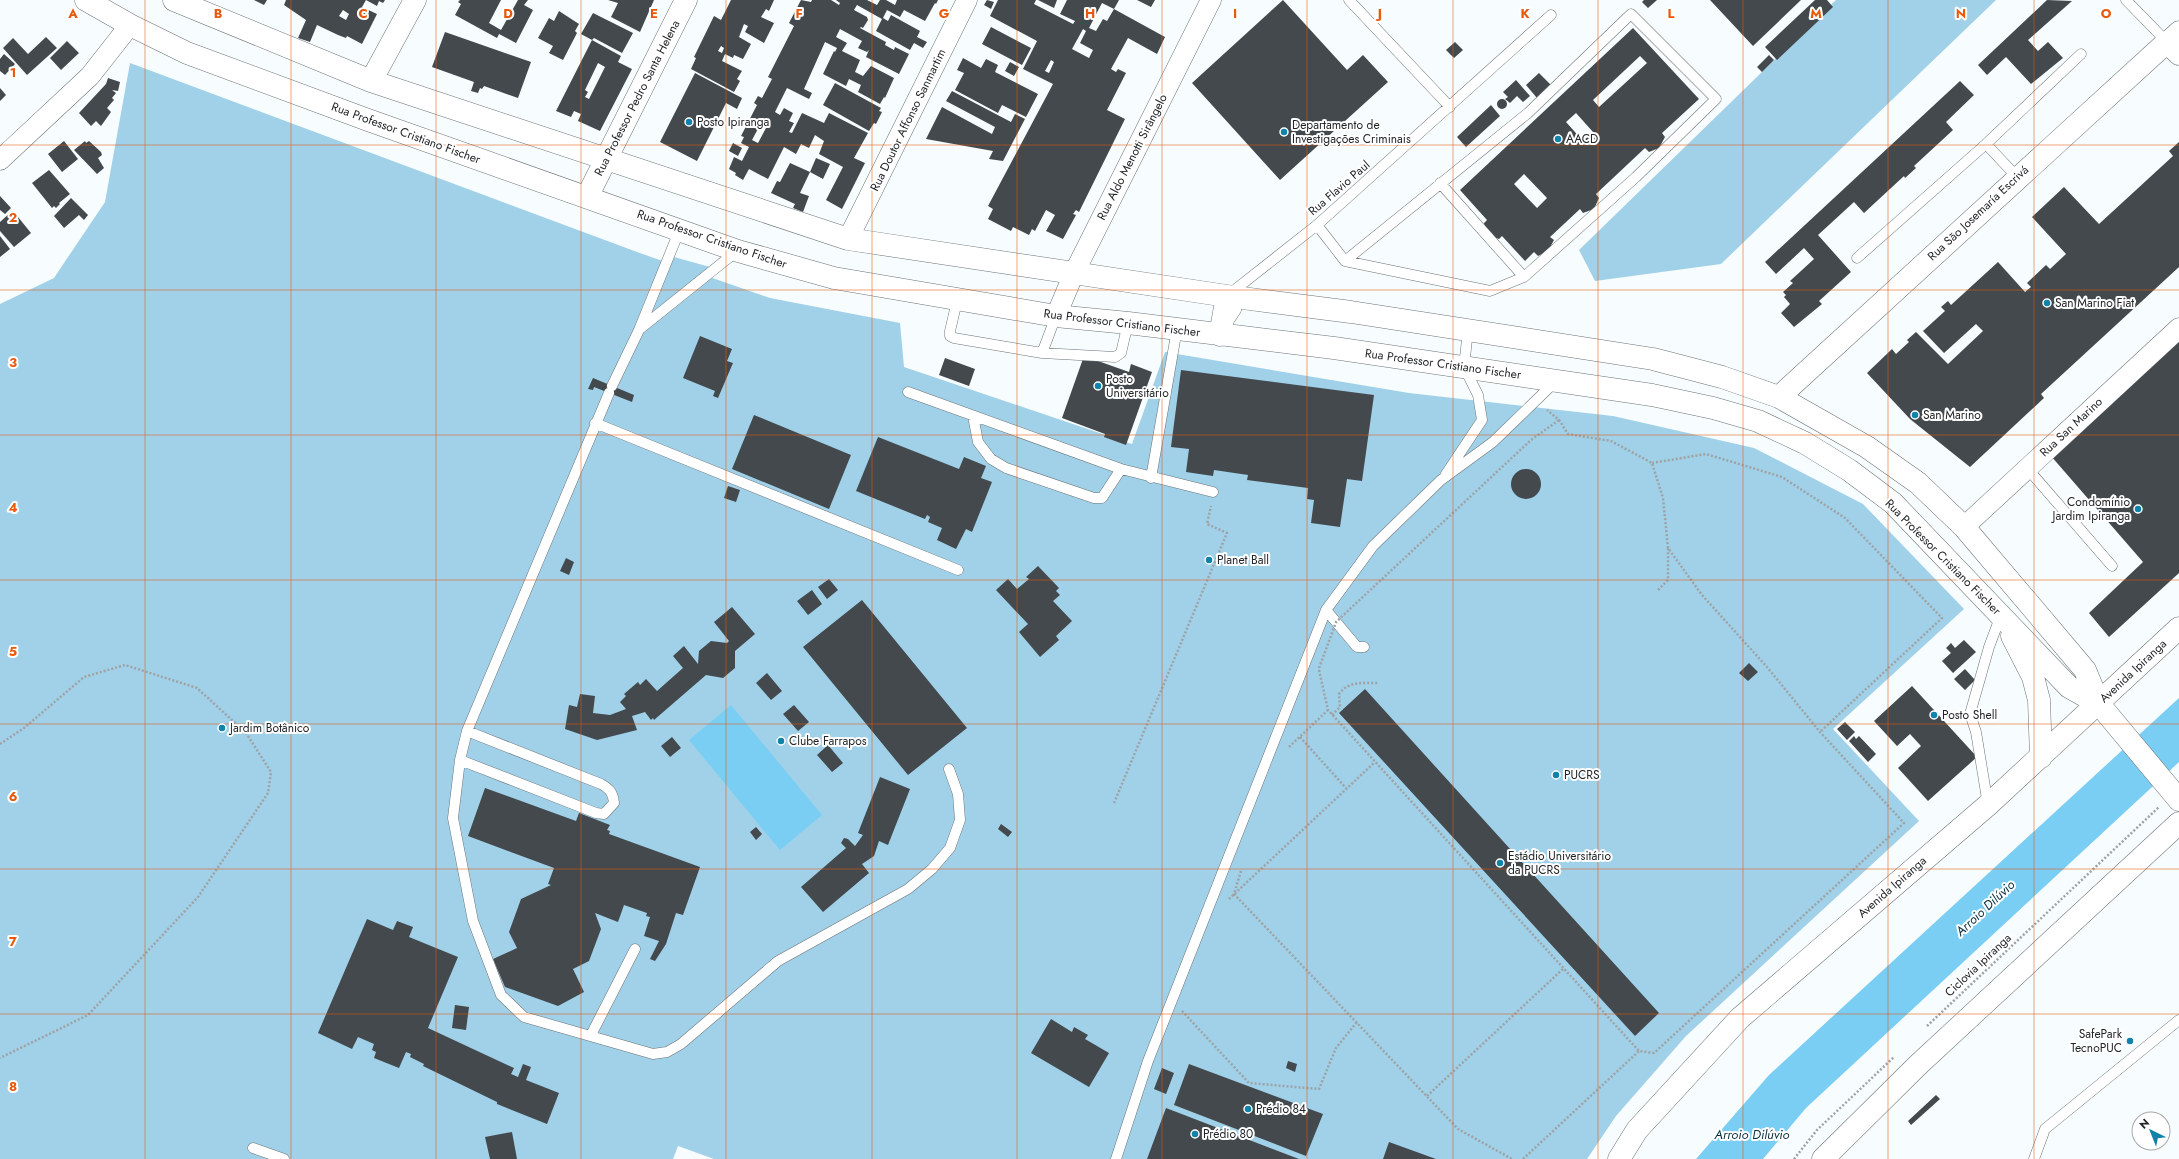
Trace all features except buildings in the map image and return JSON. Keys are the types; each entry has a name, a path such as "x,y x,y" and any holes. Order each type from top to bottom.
{"main road":[{"name":"Rua Professor Cristiano Fischer","path":"86,0 130,25 187,53 375,123 738,250 834,278 957,301 1056,316 1128,323 1334,348 1652,395 1712,408 1758,421 1805,443 1850,470 1893,503 2069,687 2099,704"},
{"name":"Rua Professor Cristiano Fischer","path":"174,0 371,81 848,240 1227,296 1351,312 1653,359 1722,377 1779,397 1868,447 1918,483 1964,528 2085,670 2099,704 2174,794"},
{"path":"371,81 416,0"},
{"name":"Rua Professor Pedro Santa Helena","path":"587,197 686,0"},
{"name":"Rua São Josemaría Escrivá","path":"1779,397 2017,178 2175,42"},
{"path":"1220,335 1227,296"},
{"path":"1758,421 1868,447"},
{"path":"2001,615 2033,677 2040,700 2041,757"},
{"name":"Avenida Ipiranga","path":"1619,1159 1637,1130 1740,1018 1988,805 2099,704 2179,628"},
{"path":"1823,1159 1918,1065 2179,823"}],"street":[{"name":"Rua Doutor Affonso Sanmartim","path":"848,240 967,0"},
{"name":"Rua Aldo Menotti Sirângelo","path":"1056,316 1074,273 1211,0"},
{"path":"0,160 90,76 130,25"},
{"name":"Rua San Marino","path":"1964,528 2179,328"}],"lane":[{"path":"1349,0 1450,107"},
{"path":"2126,0 2175,42"},
{"path":"1317,225 1345,261 1490,291 1524,277 1636,177 1716,99 1631,14 1528,113 1345,261"},
{"name":"Rua Flavio Paul","path":"1227,296 1317,225 1551,15"},
{"path":"1857,258 1986,144 2081,54"},
{"path":"1986,144 2017,178"},
{"path":"1440,183 1524,277"},
{"path":"680,229 640,330 595,423 467,731 460,760 453,818 473,921 501,995 524,1017 653,1054 667,1052 681,1044 778,961 908,889 932,869 950,848 960,820 958,794 949,768"},
{"path":"640,330 738,250"},
{"path":"957,301 950,336 954,338 1042,353 1115,357 1121,353 1128,323"},
{"path":"1042,353 1056,316"},
{"path":"1152,478 1178,329"},
{"path":"1441,480 1482,420 1478,395 1464,367 1468,330"},
{"path":"1116,1159 1148,1061 1326,610 1373,546 1441,480 1493,442 1557,381"},
{"path":"908,392 1121,469 1152,478 1213,492"},
{"path":"973,416 978,442 991,459 1006,468 1094,498 1102,498 1121,469"},
{"path":"595,423 958,570"},
{"path":"2027,468 2112,566"},
{"path":"1326,610 1357,647 1364,647"},
{"path":"1988,805 1976,732 1970,714 1989,647 2001,615"},
{"path":"460,760 596,813 604,814 614,804 614,796 610,789 601,784 467,731"},
{"path":"591,1035 635,949"},
{"path":"2034,1159 2045,1129 2179,1020"},
{"path":"253,1148 284,1159"}],"path":[{"path":"1536,400 1559,420 1568,434 1611,441 1652,463 1706,454 1782,477 1845,518 1942,618 1820,732"},
{"path":"1559,420 1531,440 1336,622 1319,668 1328,710 1332,715 1639,1051 1654,1053 1904,823 1820,732 1768,667 1702,595 1668,548"},
{"path":"1652,463 1663,498 1668,548 1668,580 1658,590"},
{"path":"1114,803 1227,533 1207,524 1213,492"},
{"path":"0,744 24,728 84,677 125,665 197,688 246,733 271,772 268,793 198,897 88,1015 0,1058"},
{"path":"1332,715 1340,707 1339,694 1344,688 1354,683 1378,683"},
{"path":"1285,750 1328,710"},
{"path":"1300,737 1346,788"},
{"path":"1224,905 1375,762"},
{"name":"Ciclovia Ipiranga","path":"1926,1027 2174,794"},
{"path":"1234,894 1243,864"},
{"path":"1234,894 1458,1128 1512,1159"},
{"path":"1427,1096 1564,968"},
{"path":"1181,1010 1249,1083 1319,1089 1336,1048 1357,1022"},
{"path":"1524,1159 1639,1051"},
{"path":"1794,1159 1817,1130 1897,1054"}],"shaded area":[{"path":"1836,0 1996,0 1721,264 1595,281 1579,250"},
{"path":"130,63 671,264 674,257 710,267 701,274 770,298 900,323 904,367 1132,444 1165,352 1409,393 1613,416 1754,448 1863,504 1964,609 1833,729 1919,821 1686,1036 1616,1116 1587,1159 714,1159 678,1146 673,1159 0,1159 0,304 54,278 105,202"}],"water":[{"name":"Arroio Dilúvio","path":"2179,698 2179,762 1806,1108 1763,1159 1696,1159 1769,1075"},
{"path":"731,705 822,815 780,850 689,740"}],"place":[{"name":"Posto Ipiranga","path":"689,122"},
{"name":"Departamento de Investigações Criminais","path":"1284,132"},
{"name":"AACD","path":"1558,139"},
{"name":"San Marino Fiat","path":"2047,303"},
{"name":"Posto Universitário","path":"1098,386"},
{"name":"San Marino","path":"1915,415"},
{"name":"Condomínio Jardim Ipiranga","path":"2138,509"},
{"name":"Planet Ball","path":"1209,560"},
{"name":"Posto Shell","path":"1934,715"},
{"name":"Jardim Botânico","path":"222,728"},
{"name":"Clube Farrapos","path":"781,741"},
{"name":"PUCRS","path":"1556,775"},
{"name":"Estádio Universitário da PUCRS","path":"1500,863"},
{"name":"SafePark TecnoPUC","path":"2130,1041"},
{"name":"Prédio 84","path":"1248,1109"},
{"name":"Prédio 80","path":"1195,1134"}]}
